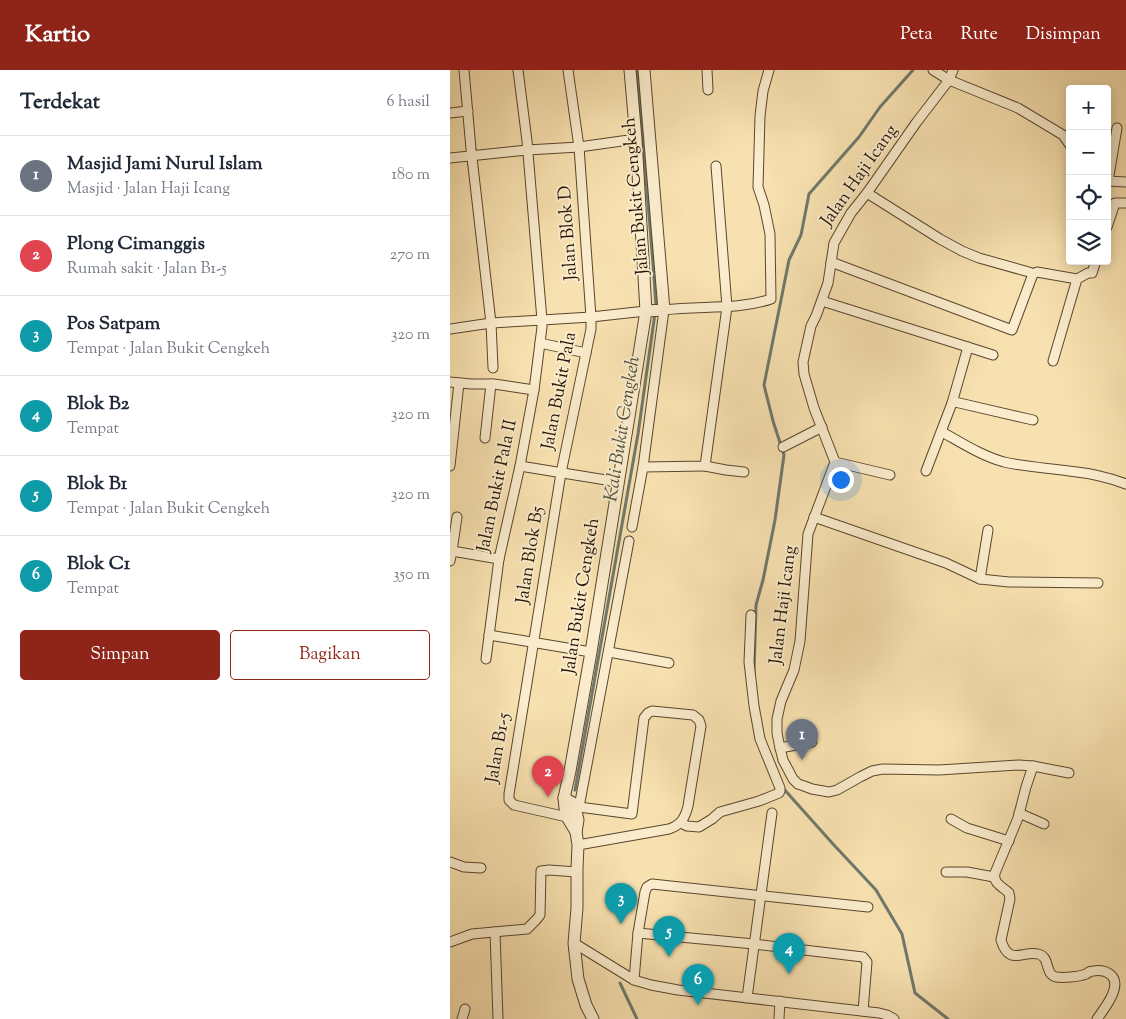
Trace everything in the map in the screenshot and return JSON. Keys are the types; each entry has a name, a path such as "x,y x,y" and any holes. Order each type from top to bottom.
{"street":[{"path":"464,70 491,323 493,368"},
{"name":"Jalan Bukit Pala II","path":"486,658 500,559 534,390 542,320 518,70"},
{"name":"Jalan Blok D","path":"568,70 579,147 591,317"},
{"path":"630,70 655,310"},
{"name":"Jalan Bukit Cengkeh","path":"632,527 643,467 655,310 644,70"},
{"path":"707,70 708,90"},
{"path":"450,329 491,323 591,317 655,310 727,307 758,304 771,299 770,234 758,187 760,116 763,91 769,70"},
{"path":"933,70 949,80 1018,108 1063,135 1066,139"},
{"name":"Jalan Haji Icang","path":"953,70 949,80 867,193 850,213 834,243 828,283 811,326 803,362 804,374 814,408 835,462 808,534 800,641 794,670 781,701 777,719 777,733 783,760 793,779 798,784 829,792 837,790 872,771 883,769 939,770 1018,765 1069,773"},
{"path":"450,113 468,111"},
{"path":"1109,175 1117,128"},
{"path":"450,158 579,147 636,139"},
{"path":"705,466 727,307 716,166"},
{"path":"1111,181 1126,182"},
{"path":"867,193 940,239 979,258 1033,274 1037,272 1077,279 1092,273 1095,265"},
{"path":"1110,220 1115,203 1126,203"},
{"path":"831,262 1012,330 1033,274"},
{"path":"1053,361 1077,279"},
{"path":"822,301 993,355"},
{"name":"Jalan Bukit Cengkeh","path":"576,832 567,817 564,808 564,798 591,652 618,483 655,310"},
{"name":"Jalan Bukit Pala","path":"561,473 591,328 591,317"},
{"path":"540,343 586,353"},
{"path":"926,471 952,403 968,347"},
{"path":"450,466 455,382 491,384 534,390"},
{"path":"485,438 491,384"},
{"path":"952,403 955,402 1033,420"},
{"path":"783,447 822,427"},
{"path":"942,432 987,456 1004,462 1072,471 1126,484"},
{"path":"835,462 890,475"},
{"path":"520,466 618,483"},
{"path":"643,467 705,466 744,472"},
{"name":"Jalan Blok B5","path":"533,642 561,473"},
{"path":"450,561 457,517"},
{"path":"814,517 946,563 980,579 1009,582 1098,583"},
{"path":"980,579 988,530"},
{"name":"Jalan Bukit Cengkeh","path":"593,1019 578,979 574,944 577,908 577,807 629,541"},
{"path":"452,551 500,559"},
{"path":"681,823 687,826 699,827 720,812 759,801 780,791 760,739 754,706 749,662 751,615"},
{"path":"489,635 591,652"},
{"name":"Jalan B1-5","path":"533,642 508,794 509,800 514,805 567,817"},
{"path":"608,652 669,663"},
{"path":"564,798 577,807 632,814 645,715 652,710 693,715 699,720 701,726 688,806 681,823 669,829 578,844"},
{"path":"780,748 812,742"},
{"path":"1033,766 1019,813 994,877 998,884 1009,893 1010,899 1001,940 1002,945 1009,954 1015,956 1038,954 1042,956 1046,960 1051,975 1057,977 1097,971 1109,973 1114,978 1115,989 1097,1019"},
{"path":"747,998 772,813"},
{"path":"1019,813 1044,824"},
{"path":"951,819 967,828 1009,841"},
{"path":"450,862 464,867 480,868"},
{"path":"450,942 472,934 527,928 536,920 540,912 541,872 543,870 577,872"},
{"path":"946,872 967,872 994,877"},
{"path":"634,980 644,892 652,884 868,908"},
{"path":"495,932 498,1019"},
{"path":"638,933 862,957 867,962 863,1011"},
{"path":"574,944 634,980 651,985 678,990 863,1011 887,1015 894,1019"},
{"path":"779,1019 780,1001"},
{"path":"462,1019 465,1009"}],"waterway":[{"name":"Kali Bukit Cengkeh","path":"575,790 638,434 656,306 637,70"},
{"path":"754,674 756,605 775,520 784,455 764,385 789,260 801,235 809,194 859,137 880,107 913,70"},
{"path":"783,788 876,890 902,934 915,993 948,1019"},
{"name":"Kali Bukit Cengkeh","path":"620,983 637,1019"}],"place":[{"name":"Masjid Jami Nurul Islam","path":"802,760"},
{"name":"Plong Cimanggis","path":"548,797"},
{"name":"Pos Satpam","path":"621,924"},
{"name":"Blok B1","path":"669,957"},
{"name":"Blok B2","path":"789,974"},
{"name":"Blok C1","path":"698,1005"}]}
